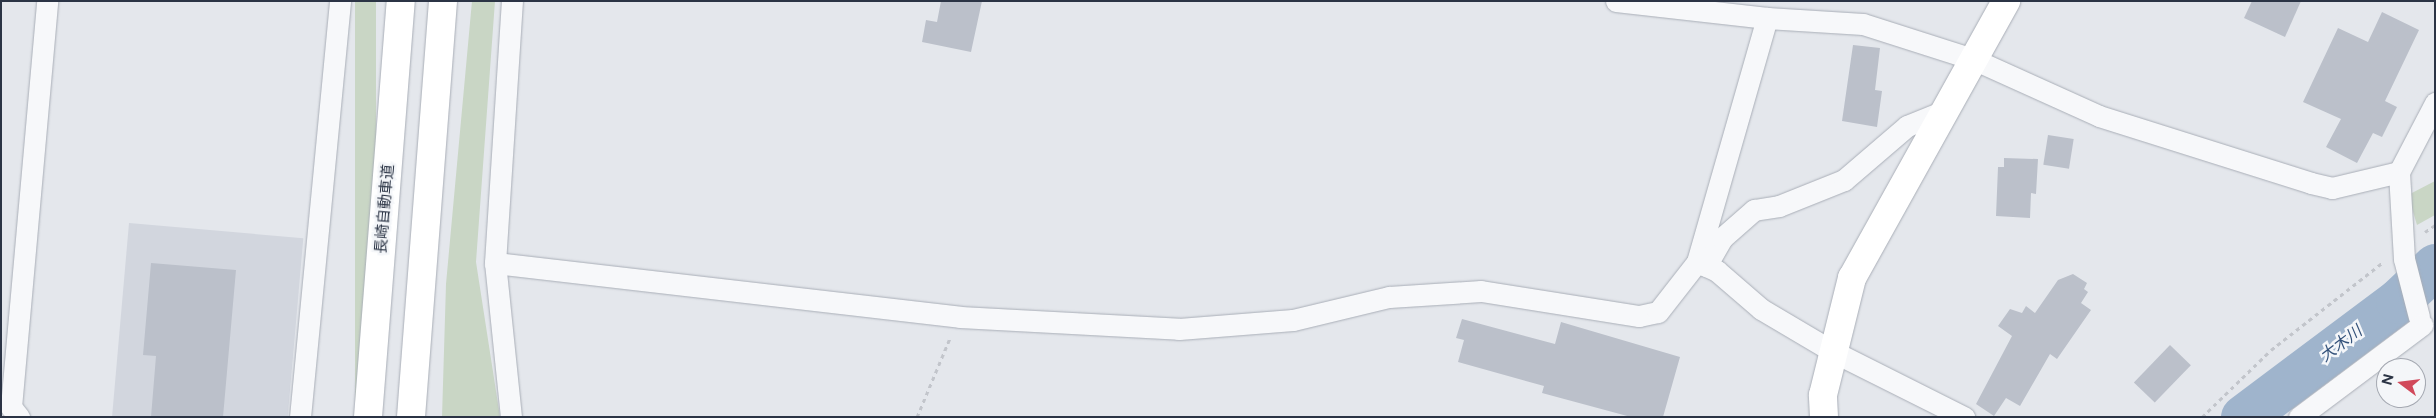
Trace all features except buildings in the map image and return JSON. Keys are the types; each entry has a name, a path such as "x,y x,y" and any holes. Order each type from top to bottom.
{"main road":[{"name":"長崎自動車道","path":"368,417 401,1"},
{"path":"411,417 443,1"},
{"path":"1824,417 1823,395 1832,351 1852,278 2006,1"}],"street":[{"path":"10,411 48,1"},
{"path":"300,417 340,1"},
{"path":"511,417 495,263 512,1"},
{"path":"1616,1 1767,18 1863,24 1973,59 2099,116 2310,183 2332,188 2399,172"},
{"path":"1702,264 1767,18"},
{"path":"2299,417 2323,396 2385,355 2420,321 2404,254 2399,172 2435,103"},
{"path":"495,263 960,317 1178,329 1293,320 1389,297 1480,291 1639,316 1658,312 1702,264 1722,238 1754,210 1779,206 1844,180 1907,126 1944,111"},
{"path":"1702,264 1717,271 1761,309 1832,351 1964,417"},
{"path":"2323,396 2328,417"}],"path":[{"path":"2202,417 2243,374 2305,321 2366,274 2404,254 2435,225"},
{"path":"917,417 960,317"}],"shaded area":[{"path":"129,223 303,238 288,417 112,417"}],"green space":[{"path":"355,1 376,1 376,417 355,417"},
{"path":"472,1 495,1 476,262 500,417 442,417 446,284"},
{"path":"2435,181 2435,215 2417,225 2408,195"}],"waterway":[{"name":"大木川","path":"2243,417 2398,301 2435,266"}]}
